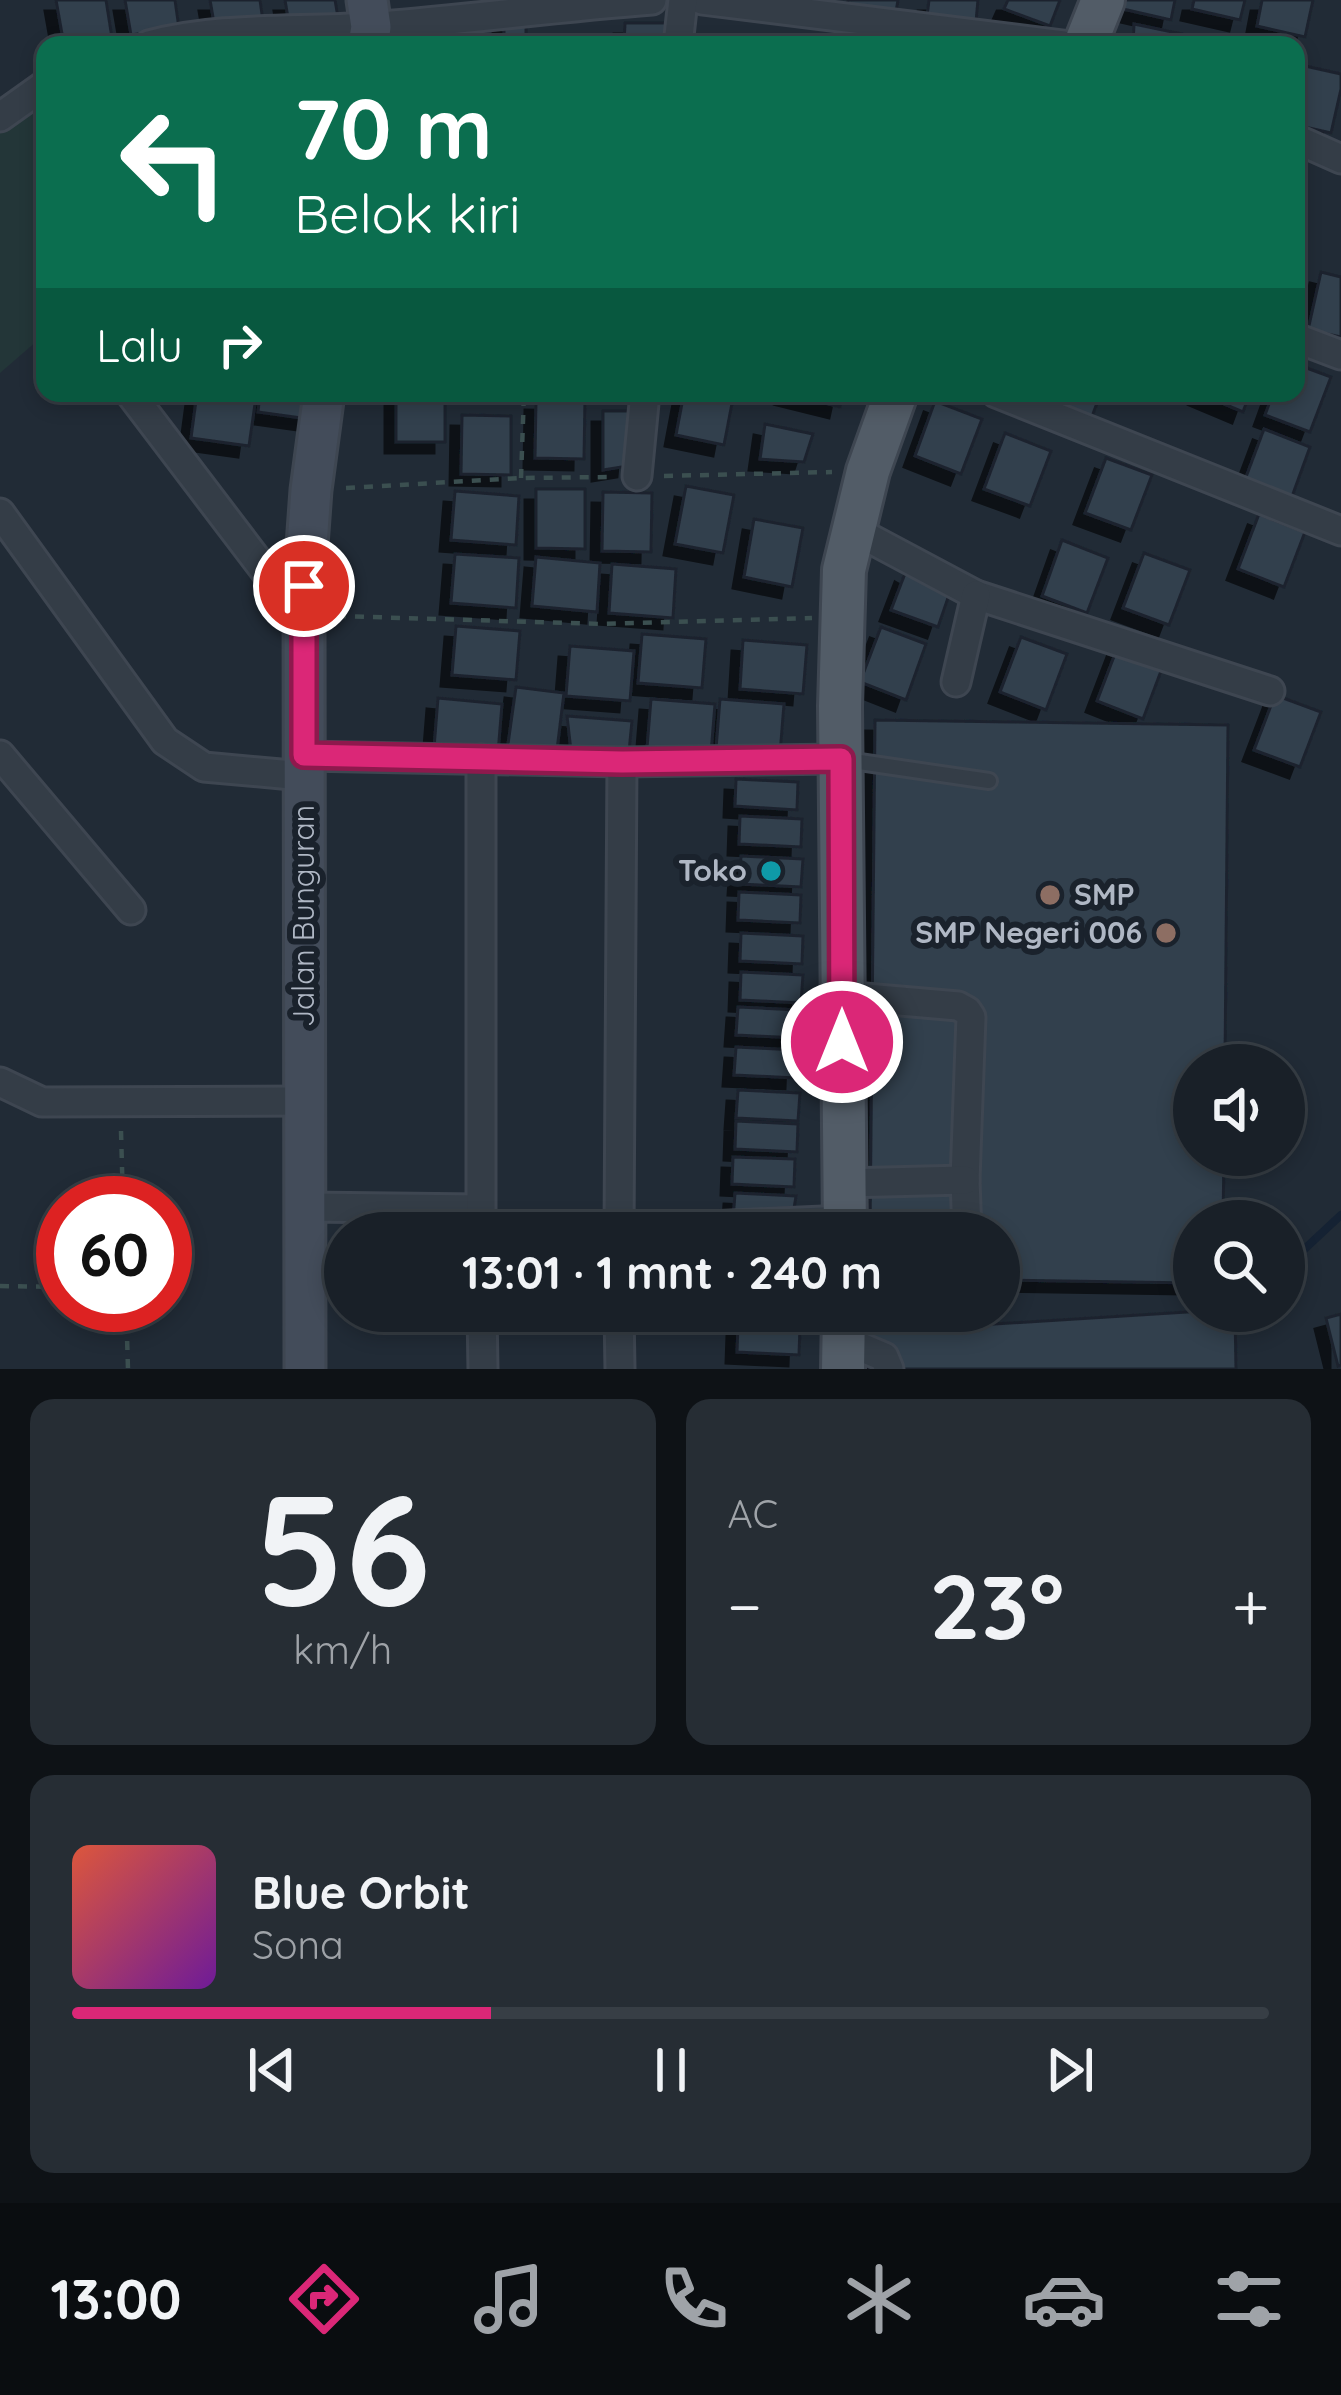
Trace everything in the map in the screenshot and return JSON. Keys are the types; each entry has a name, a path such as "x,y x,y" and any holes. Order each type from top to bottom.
{"main road":[{"path":"1089,36 1103,0"},
{"path":"845,1212 841,617 844,570 868,471 893,402"}],"street":[{"path":"236,36 652,0"},
{"path":"679,36 683,0"},
{"path":"702,0 991,36"},
{"path":"0,117 36,91"},
{"path":"1305,143 1341,159"},
{"path":"1305,341 1341,355"},
{"path":"137,402 304,618"},
{"path":"154,424 155,402"},
{"name":"Jalan Bunguran","path":"305,1369 304,618 311,490 323,402"},
{"path":"637,476 643,402"},
{"path":"1018,402 1341,531"},
{"path":"0,513 165,741 204,767 481,759 841,759"},
{"path":"854,530 976,595 1270,691"},
{"path":"956,682 976,595"},
{"path":"0,755 131,910"},
{"path":"480,1212 481,759"},
{"path":"620,1212 622,762"},
{"path":"842,996 967,1010 971,1017 966,1212"},
{"path":"0,1082 42,1102 304,1100"},
{"path":"845,1212 965,1180"},
{"path":"305,1207 368,1212"},
{"path":"482,1332 483,1369"},
{"path":"619,1332 620,1369"},
{"path":"844,1340 884,1357 890,1369"}],"lane":[{"path":"841,759 989,781"}],"path":[{"path":"521,478 524,402"},
{"path":"311,490 521,478 868,471"},
{"path":"304,618 602,624 841,617"},
{"path":"120,1102 122,1176"},
{"path":"0,1286 36,1287"},
{"path":"127,1332 128,1369"}],"shaded area":[{"path":"36,104 36,342 0,373 0,126"}],"building":[{"path":"56,0 106,0 112,36 62,36"},
{"path":"125,0 175,0 179,28 131,35"},
{"path":"210,0 260,0 263,21 215,29"},
{"path":"285,0 335,0 338,17 289,24"},
{"path":"848,0 898,0 896,12 847,6"},
{"path":"929,0 978,0 976,22 927,16"},
{"path":"1008,0 1060,0 1050,26 1004,9"},
{"path":"1125,0 1175,0 1171,20 1123,9"},
{"path":"1194,0 1245,0 1240,20 1192,9"},
{"path":"1262,0 1313,0 1305,37 1257,26"},
{"path":"504,19 526,26 526,36 504,36"},
{"path":"625,23 674,23 674,36 624,36"},
{"path":"1134,24 1182,34 1181,36 1133,36"},
{"path":"1305,66 1341,74 1331,133 1305,127"},
{"path":"1321,272 1341,277 1341,337 1308,330"},
{"path":"1305,367 1331,377 1310,432 1265,415 1270,402 1305,402"},
{"path":"196,402 255,402 249,446 191,438"},
{"path":"259,402 318,402 316,420 258,412"},
{"path":"396,402 445,402 445,442 396,442"},
{"path":"536,402 585,402 584,459 535,458"},
{"path":"682,402 732,402 724,445 676,435"},
{"path":"935,402 982,419 961,474 915,456"},
{"path":"1045,402 1098,402 1089,424 1043,407"},
{"path":"1219,402 1247,402 1243,412"},
{"path":"603,411 633,411 628,466 603,470"},
{"path":"462,415 511,416 511,475 461,474"},
{"path":"765,424 813,434 804,462 760,459"},
{"path":"1264,429 1310,447 1290,502 1243,485"},
{"path":"1005,433 1051,451 1030,506 984,489"},
{"path":"1106,458 1152,475 1131,530 1085,513"},
{"path":"686,486 734,495 723,553 675,544"},
{"path":"536,489 585,489 585,549 536,548"},
{"path":"455,491 519,496 516,545 451,540"},
{"path":"603,492 652,493 651,552 602,551"},
{"path":"1259,514 1305,532 1284,587 1238,569"},
{"path":"754,519 803,528 792,587 744,577"},
{"path":"1062,540 1108,558 1087,613 1042,596"},
{"path":"1144,553 1190,570 1169,625 1123,608"},
{"path":"455,554 519,558 516,608 451,603"},
{"path":"536,557 600,563 597,612 532,606"},
{"path":"612,564 676,569 673,618 609,613"},
{"path":"906,571 949,595 938,627 891,610"},
{"path":"456,626 520,631 516,680 452,675"},
{"path":"881,627 926,644 906,700 860,682"},
{"path":"642,634 706,639 702,688 638,683"},
{"path":"1021,637 1067,654 1046,710 1000,692"},
{"path":"743,640 807,645 803,694 740,689"},
{"path":"570,646 634,651 630,701 566,696"},
{"path":"1118,646 1164,663 1143,719 1097,701"},
{"path":"516,687 564,693 556,758 507,751"},
{"path":"1275,695 1321,712 1300,767 1254,750"},
{"path":"438,698 502,704 498,753 434,748"},
{"path":"651,699 715,704 711,753 647,748"},
{"path":"720,699 784,704 780,754 716,749"},
{"path":"567,716 632,721 629,752 571,751"},
{"name":"SMP","path":"875,720 1228,725 1225,1044 1173,1044 1173,1176 1224,1176 1223,1200 1173,1200 1173,1283 1020,1280 1020,1212 870,1212"},
{"name":"Toko","path":"736,779 798,782 797,810 735,806"},
{"name":"Toko","path":"740,816 802,819 801,847 739,844"},
{"name":"Toko","path":"741,856 803,859 801,887 739,884"},
{"name":"Toko","path":"739,892 801,895 800,923 738,920"},
{"name":"Toko","path":"741,933 803,936 802,964 740,961"},
{"name":"Toko","path":"741,972 803,975 801,1003 740,1000"},
{"path":"738,1007 800,1010 798,1038 736,1035"},
{"path":"736,1047 797,1050 796,1078 734,1075"},
{"path":"738,1090 800,1093 798,1121 736,1118"},
{"path":"736,1121 798,1124 797,1152 735,1149"},
{"path":"733,1157 795,1159 794,1187 732,1184"},
{"path":"735,1193 796,1196 793,1212 734,1212"},
{"path":"1173,1313 1173,1332 1235,1332 1236,1369 869,1369 867,1332 1020,1332 1020,1322"},
{"path":"1341,1314 1341,1365 1338,1366 1326,1318"},
{"path":"738,1332 800,1332 799,1355 737,1352"}],"waterway":[{"path":"1305,1249 1341,1215"}],"place":[{"name":"Toko","path":"771,871"},
{"name":"SMP","path":"1050,895"},
{"name":"SMP Negeri 006","path":"1166,933"}],"route":[{"path":"304,586 304,755 622,762 841,759 842,1042"}]}
